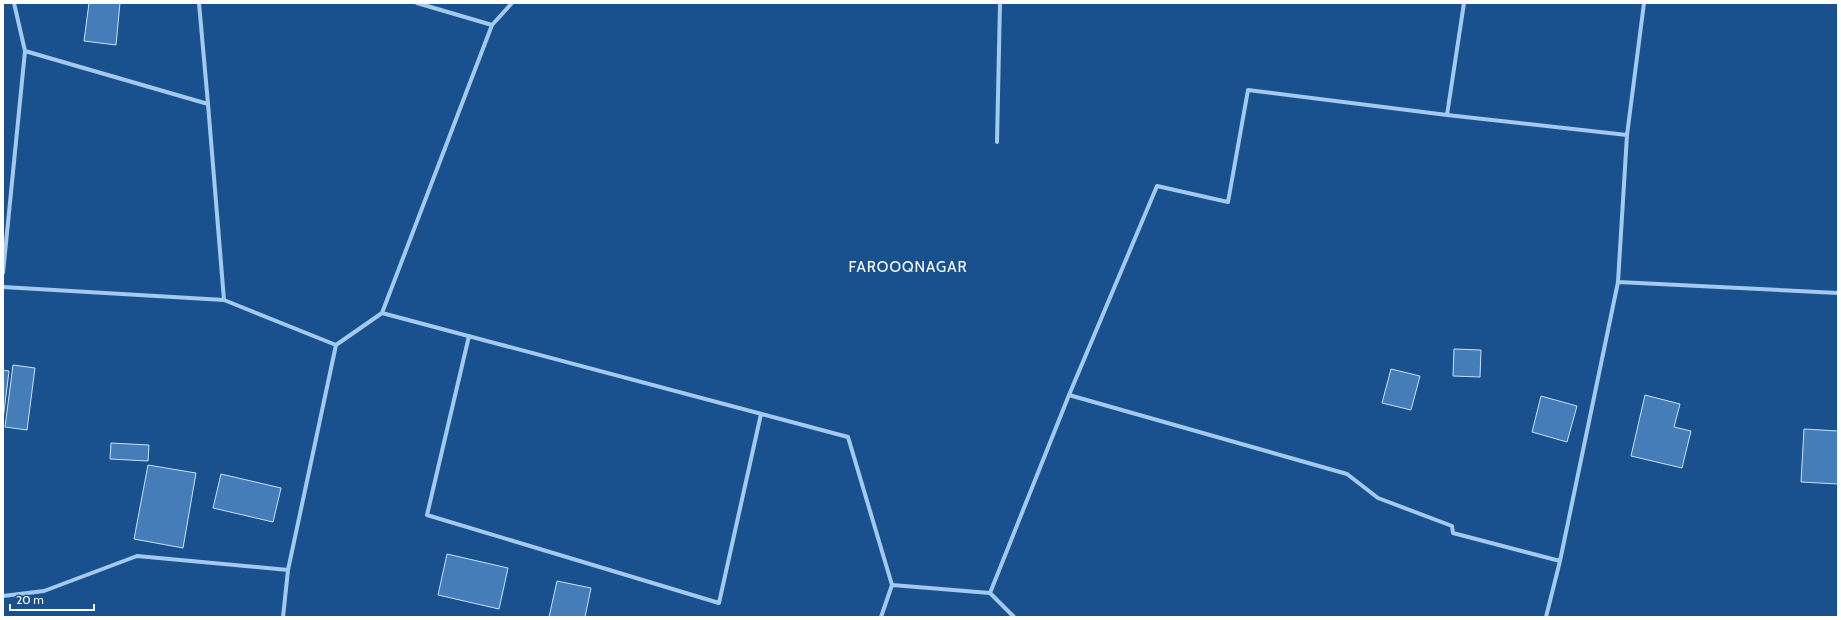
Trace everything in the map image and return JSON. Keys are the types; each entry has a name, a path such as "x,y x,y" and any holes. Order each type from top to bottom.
{"street":[{"path":"3,273 25,51 14,3"},
{"path":"199,3 224,300"},
{"path":"417,3 492,25"},
{"path":"283,617 288,570 336,345 382,313 492,25 512,3"},
{"path":"997,142 1000,3"},
{"path":"1447,115 1464,3"},
{"path":"1546,617 1560,561 1618,282 1627,135 1644,3"},
{"path":"25,51 208,104"},
{"path":"990,592 1069,395 1157,186 1228,202 1248,90 1447,115 1627,135"},
{"path":"1618,282 1838,293"},
{"path":"3,287 224,300 336,345"},
{"path":"382,313 848,437 892,585 881,617"},
{"path":"469,336 427,515 719,603 762,414"},
{"path":"1069,395 1347,474 1378,498 1452,526 1453,533 1560,561"},
{"path":"3,596 44,591 137,556 288,570"},
{"path":"892,585 990,592 1014,617"}],"building":[{"path":"89,3 120,3 116,45 84,41"},
{"path":"1454,349 1481,350 1480,377 1453,376"},
{"path":"13,365 35,368 27,430 5,427"},
{"path":"1391,369 1420,376 1411,410 1382,403"},
{"path":"3,370 9,371 3,420"},
{"path":"1645,395 1680,404 1674,427 1691,431 1682,468 1631,456"},
{"path":"1541,396 1577,406 1567,442 1532,432"},
{"path":"1804,429 1838,431 1838,484 1801,482"},
{"path":"111,443 149,445 148,461 110,459"},
{"path":"148,465 196,473 183,548 134,539"},
{"path":"221,474 281,488 273,522 213,508"},
{"path":"447,554 508,568 499,609 438,595"},
{"path":"557,581 591,588 585,617 549,617"}],"district":[{"name":"FAROOQNAGAR","path":"908,267"}]}
